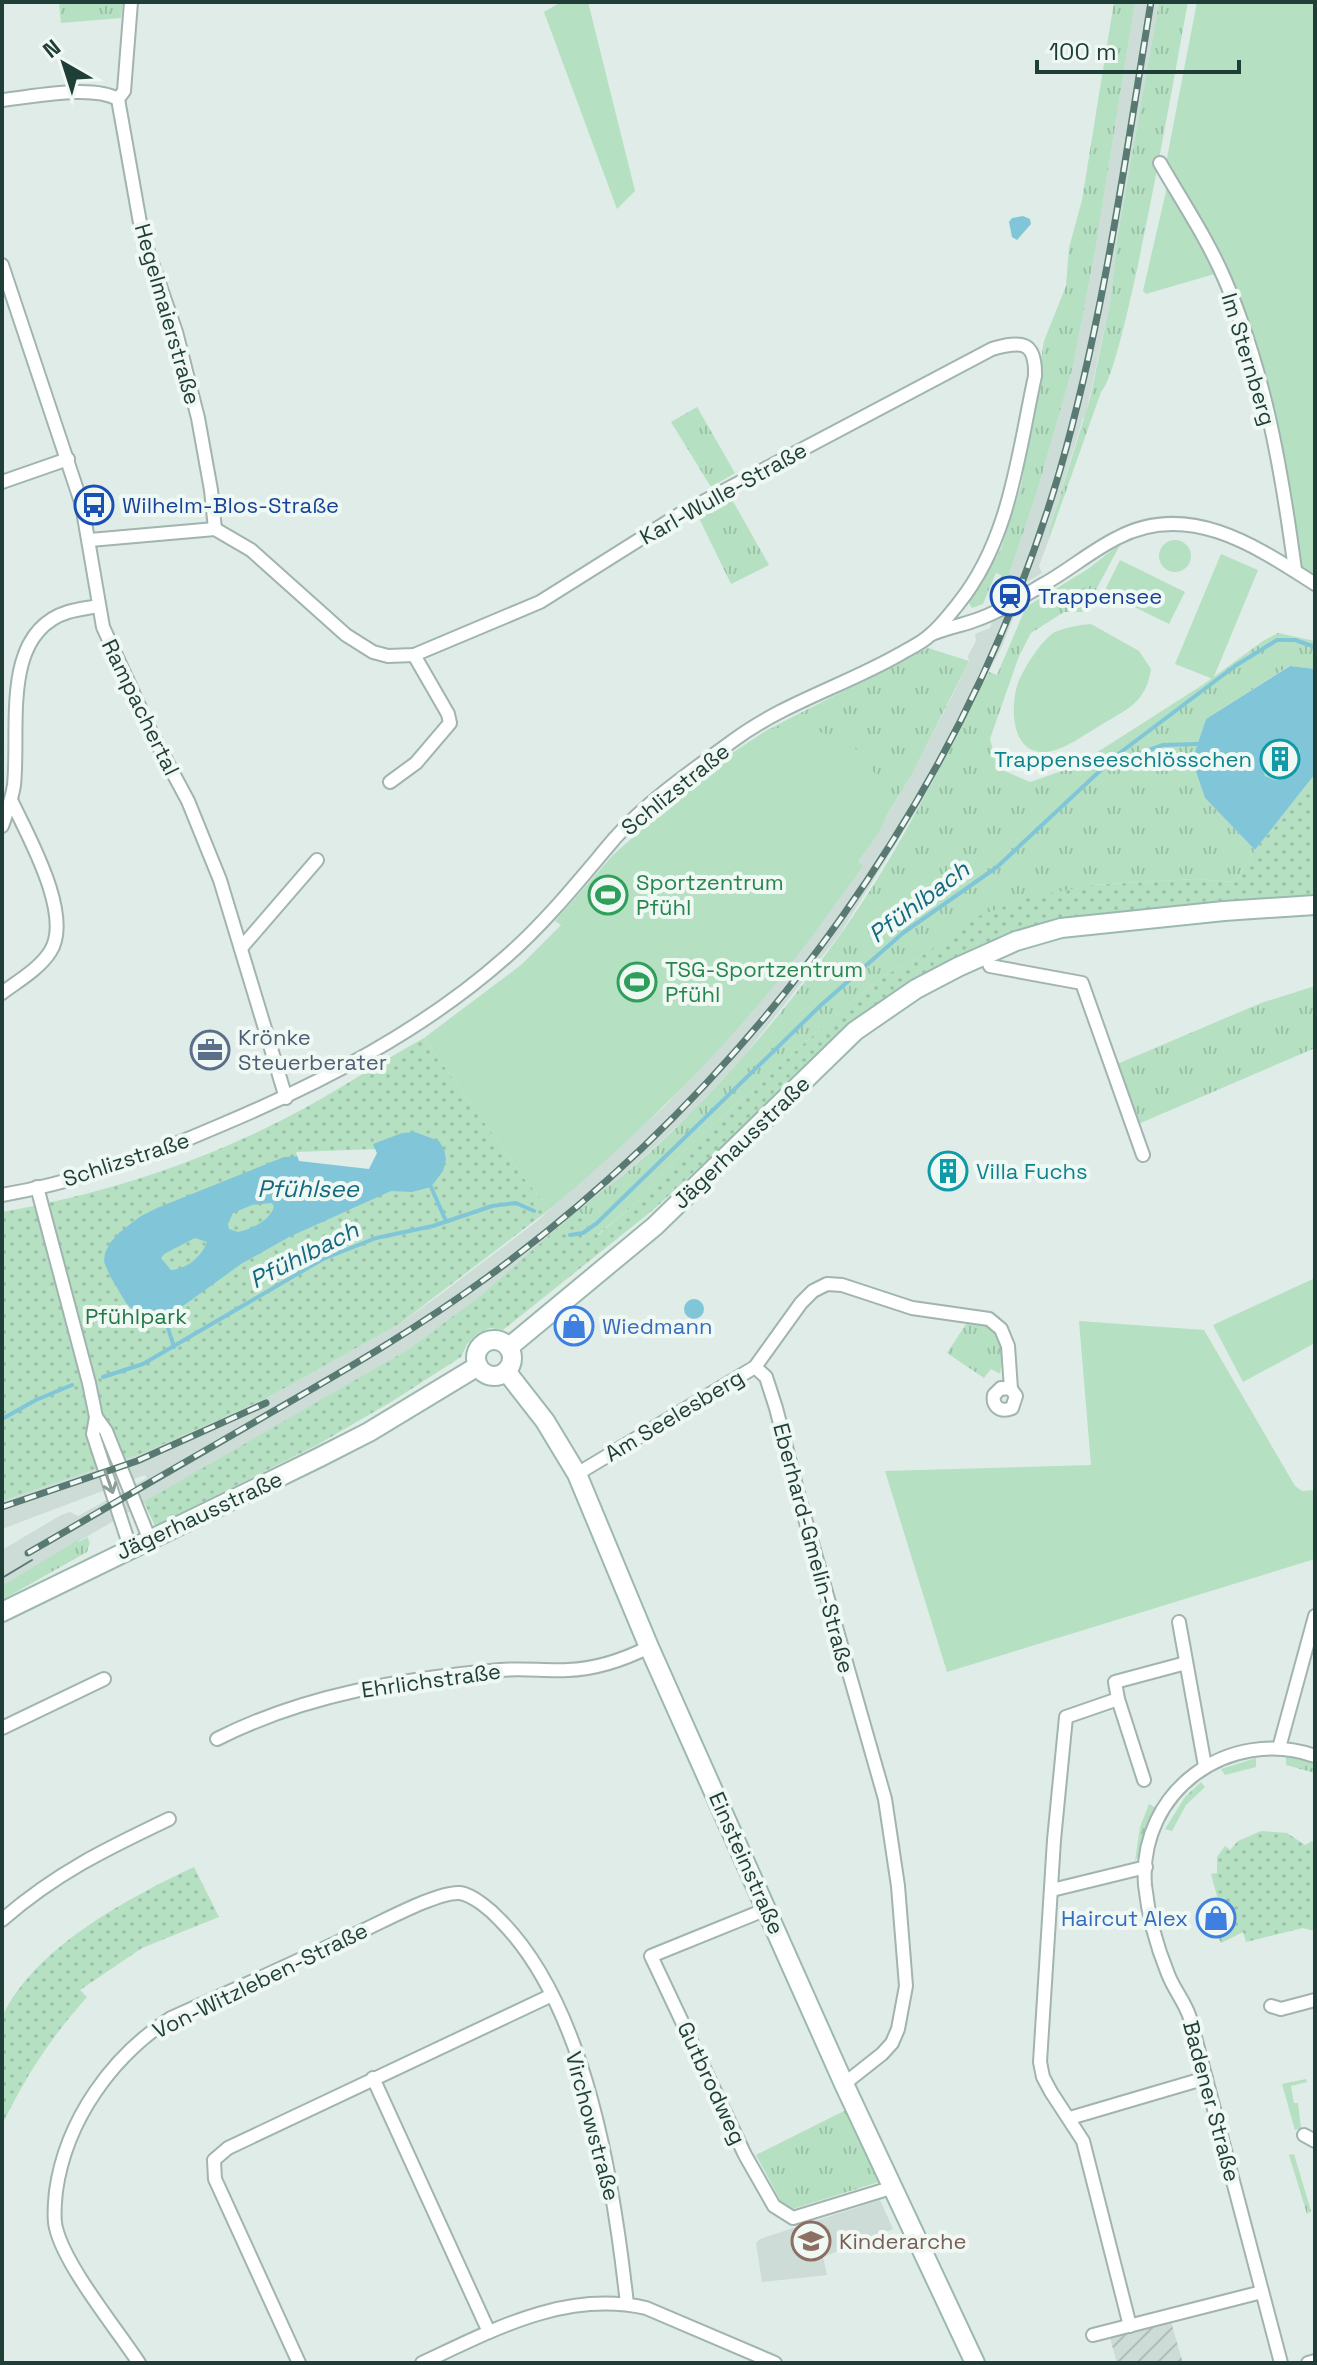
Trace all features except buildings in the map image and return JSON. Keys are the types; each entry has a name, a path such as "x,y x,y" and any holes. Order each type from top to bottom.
{"street":[{"name":"Hegelmaierstraße","path":"131,2 124,91 118,99 142,234 176,332 198,418 215,529"},
{"path":"2,100 90,92 108,94 118,99"},
{"name":"Im Sternberg","path":"1160,163 1225,279 1262,388 1283,478 1295,570"},
{"name":"Rampachertal","path":"2,265 82,505 90,540 98,606 113,651 203,836 220,880 286,1098"},
{"name":"Karl-Wulle-Straße","path":"215,529 251,550 359,644 388,656 414,655 540,602 680,514 992,349 1016,343 1026,345 1032,351"},
{"name":"Schlizstraße","path":"2,1195 102,1172 154,1154 286,1098 401,1033 462,993 525,940 615,838 644,810 743,733 883,663 930,635 974,582 995,542 1007,507 1035,376 1036,361 1032,351"},
{"path":"2,482 68,459"},
{"path":"930,635 990,614 1065,572 1115,539 1149,526 1187,524 1209,528 1245,541 1315,584"},
{"path":"90,540 215,529"},
{"path":"2,826 14,783 15,681 22,651 33,636 54,618 98,606"},
{"path":"390,782 416,763 450,723 448,714 414,655"},
{"path":"2,993 43,960 50,952 56,933 50,891 39,859 11,800"},
{"path":"241,948 317,860"},
{"name":"Jägerhausstraße","path":"509,1347 655,1226 855,1031 916,989 1016,941 1061,928 1315,905"},
{"path":"985,955 990,966 1082,983 1143,1155"},
{"path":"37,1187 96,1417 106,1431 149,1538"},
{"name":"Am Seelesberg","path":"577,1474 755,1367 808,1295 818,1288 835,1284 912,1308 989,1319 1001,1329 1008,1346 1011,1389"},
{"path":"495,1339 509,1347 512,1362 506,1371 493,1376 478,1366 476,1355 482,1344 495,1339"},
{"name":"Jägerhausstraße","path":"2,1612 364,1435 478,1366"},
{"name":"Eberhard-Gmelin-Straße","path":"755,1367 766,1377 776,1408 890,1826 904,1948 905,1994 892,2043 872,2064 844,2084"},
{"name":"Einsteinstraße","path":"506,1371 545,1421 577,1474 649,1647 844,2084 975,2363"},
{"path":"96,1417 93,1434 130,1547"},
{"path":"1279,1748 1315,1616"},
{"path":"1179,1622 1205,1766"},
{"name":"Ehrlichstraße","path":"217,1739 302,1704 374,1685 504,1670 569,1670 615,1662 649,1647"},
{"path":"1144,1780 1115,1682 1186,1663"},
{"path":"2,1728 104,1679"},
{"path":"1118,1699 1066,1717 1040,2062 1043,2077 1083,2141 1130,2326"},
{"name":"Badener Straße","path":"1281,2363 1190,2018 1168,1975 1156,1935 1148,1903 1146,1867 1151,1836 1166,1805 1205,1766 1238,1751 1279,1748 1315,1756"},
{"path":"2,1920 44,1885 86,1859 169,1819"},
{"path":"1052,1890 1146,1867"},
{"name":"Virchowstraße","path":"461,1893 488,1909 509,1929 544,1978 582,2068 608,2168 627,2304"},
{"name":"Von-Witzleben-Straße","path":"139,2363 73,2264 55,2227 59,2172 78,2121 109,2072 145,2035 171,2018 443,1895 461,1893"},
{"name":"Gutbrodweg","path":"767,1909 651,1956 745,2155 778,2210 793,2218 894,2187"},
{"path":"299,2363 215,2179 214,2160 228,2148 552,1995"},
{"path":"1271,2006 1281,2009 1315,2000"},
{"path":"373,2078 489,2332"},
{"path":"1070,2118 1206,2078"},
{"path":"1093,2335 1262,2292"},
{"path":"422,2363 489,2332 550,2309 570,2305 627,2304 646,2308 775,2363"},
{"path":"1308,2363 1315,2361"}],"shaded area":[{"path":"1135,2 1159,2 1118,234 1110,303 1085,418 1039,566 1042,573 1027,582 1003,644 924,798 840,934 744,1056 693,1111 645,1156 484,1293 409,1349 2,1586 2,1550 61,1515 70,1512 78,1516 147,1478 145,1475 2,1529 2,1501 146,1452 265,1399 399,1324 433,1300 536,1222 664,1107 754,1010 862,866 858,863 912,774 954,692 969,661 968,656 976,641 975,634 990,628 1035,498 1073,366"},
{"name":"Kinderarche","path":"880,2200 893,2229 823,2257 827,2275 762,2282 756,2243 760,2239"},
{"path":"1171,2322 1183,2363 1117,2363 1110,2338"}],"green space":[{"path":"59,2 123,2 121,18 61,23"},
{"path":"561,2 588,2 635,191 617,209 544,12"},
{"path":"1114,2 1135,2 1073,366 1035,498 1002,594 997,597 1001,575 996,573 983,604 972,608 969,603 1001,549 1021,486 1044,341 1066,286 1069,248 1082,200"},
{"path":"1159,2 1188,2 1136,274 1111,372 1101,392 1049,539 1090,399 1110,303 1118,234"},
{"path":"1197,2 1315,2 1315,585 1286,560 1288,539 1275,457 1218,273 1146,294 1143,291 1167,187 1166,163"},
{"path":"697,407 735,473 711,487 671,422"},
{"path":"730,496 769,565 731,584 697,514"},
{"path":"1175,540 1187,544 1191,556 1187,568 1175,572 1163,568 1159,556 1163,544"},
{"path":"1121,543 1084,612 1064,612 1031,633 1019,656 990,739 998,768 1030,782 1071,768 1278,633 1315,641 1315,669 1289,666 1206,719 1192,759 1205,798 1255,850 1235,882 1194,879 1093,885 928,952 879,979 686,1149 639,1200 597,1235 578,1210 642,1159 710,1093 756,1042 840,935 882,872 989,672 997,675 1026,607 1088,569"},
{"path":"1221,554 1258,570 1213,679 1175,664"},
{"path":"1120,560 1185,592 1169,624 1104,592"},
{"path":"1091,624 1139,651 1151,669 1145,690 1134,704 1075,741 1053,751 1035,751 1026,746 1016,729 1014,707 1019,680 1044,641 1055,632"},
{"path":"928,648 969,661 912,774 858,862 863,866 754,1010 717,763 769,729"},
{"name":"TSG-Sportzentrum Pfühl","path":"790,727 819,732 844,741 864,757 872,769 884,796 886,815 883,825 858,862 863,866 781,977 728,1039 655,1115 550,1209 527,1182 424,1038 521,965 561,925 555,921 613,855 717,763 769,729"},
{"path":"1280,739 1300,754 1285,777 1275,780 1265,776 1261,764 1267,750"},
{"path":"1315,774 1315,901 1086,920 857,1021 653,1210 503,1330 490,1328 478,1333 467,1344 461,1357 391,1402 317,1445 155,1526 144,1502 409,1349 484,1293 578,1210 598,1235 639,1200 686,1149 879,979 928,952 979,916 1026,898 1093,885 1194,879 1235,882 1255,850"},
{"path":"1315,986 1315,1048 1136,1125 1115,1065 1261,1003"},
{"name":"Pfühlpark","path":"424,1038 527,1182 550,1209 399,1324 265,1399 146,1452 2,1501 2,1212 112,1187 217,1150 304,1109"},
{"path":"1315,1278 1315,1343 1243,1382 1213,1325"},
{"path":"968,1321 988,1327 998,1338 1002,1354 1000,1374 991,1369 984,1378 947,1353"},
{"path":"1079,1321 1204,1330 1295,1486 1302,1491 1315,1490 1315,1559 947,1672 885,1471 1091,1465"},
{"path":"88,1537 89,1543 91,1538 87,1552 2,1600 2,1586"},
{"path":"1286,1755 1315,1763 1315,1773 1286,1765"},
{"path":"1256,1758 1256,1767 1225,1775 1221,1769"},
{"path":"1201,1782 1205,1787 1186,1805 1172,1831 1165,1829 1185,1797"},
{"path":"1149,1804 1156,1808 1142,1850 1135,1861 1140,1827"},
{"path":"1261,1831 1287,1833 1305,1845 1312,1841 1315,1844 1315,1931 1303,1928 1246,1942 1243,1932 1221,1943 1213,1927 1224,1922 1211,1874 1217,1873 1217,1857 1225,1846 1230,1850 1238,1841"},
{"path":"194,1867 219,1917 142,1948 80,1990 87,1997 40,2058 2,2125 2,2022 18,1990 37,1968 86,1927"},
{"path":"1306,2079 1307,2082 1291,2086 1294,2103 1298,2103 1301,2128 1295,2130 1282,2084"},
{"path":"846,2110 879,2182 786,2211 756,2155"},
{"path":"1294,2154 1311,2211 1307,2214 1289,2155"}],"water":[{"path":"1023,216 1030,219 1031,224 1017,240 1012,237 1009,222 1012,218"},
{"path":"1290,666 1315,669 1315,774 1255,850 1205,798 1192,760 1206,719","holes":["1280,739 1300,751 1285,777 1275,780 1265,776 1261,764 1267,750"]},
{"name":"Pfühlsee","path":"415,1132 439,1141 444,1149 446,1159 443,1171 431,1187 412,1192 391,1191 289,1237 241,1264 165,1319 151,1323 144,1321 126,1303 110,1276 104,1262 110,1243 141,1216 157,1208 284,1157 376,1152 373,1144 402,1133","holes":["272,1203 272,1212 259,1224 238,1232 229,1229 233,1213 252,1205","195,1238 207,1242 202,1252 188,1264 171,1270 161,1258"]},
{"path":"694,1299 701,1302 704,1309 701,1316 694,1319 687,1316 684,1309 687,1302"}],"pier":[{"path":"375,1149 377,1153 369,1169 299,1161 296,1152"}],"waterway":[{"name":"Pfühlbach","path":"570,1235 583,1233 597,1223 820,1006 903,933 997,867 1117,755 1235,666 1277,640 1295,640 1315,647"},
{"path":"1111,761 1163,745 1197,744"},
{"path":"431,1187 446,1221"},
{"name":"Pfühlbach","path":"103,1377 143,1364 323,1259 376,1238 433,1226 492,1206 516,1203 534,1211"},
{"path":"165,1319 174,1347"},
{"name":"Pfühlbach","path":"2,1419 72,1385"}],"tram line":[{"path":"2,1578 32,1560"}],"railway":[{"path":"28,1553 351,1366 489,1276 587,1198 678,1112 763,1019 840,920 909,814 969,704 1020,589 1060,470 1089,354 1151,2"},
{"path":"2,1507 137,1461 266,1403"}],"place":[{"name":"Wilhelm-Blos-Straße","path":"94,505"},
{"name":"Trappensee","path":"1010,596"},
{"name":"Trappenseeschlösschen","path":"1280,759"},
{"name":"Sportzentrum Pfühl","path":"608,895"},
{"name":"TSG-Sportzentrum Pfühl","path":"637,982"},
{"name":"Krönke Steuerberater","path":"210,1050"},
{"name":"Villa Fuchs","path":"948,1171"},
{"name":"Wiedmann","path":"574,1326"},
{"name":"Haircut Alex","path":"1216,1918"},
{"name":"Kinderarche","path":"811,2241"}]}
